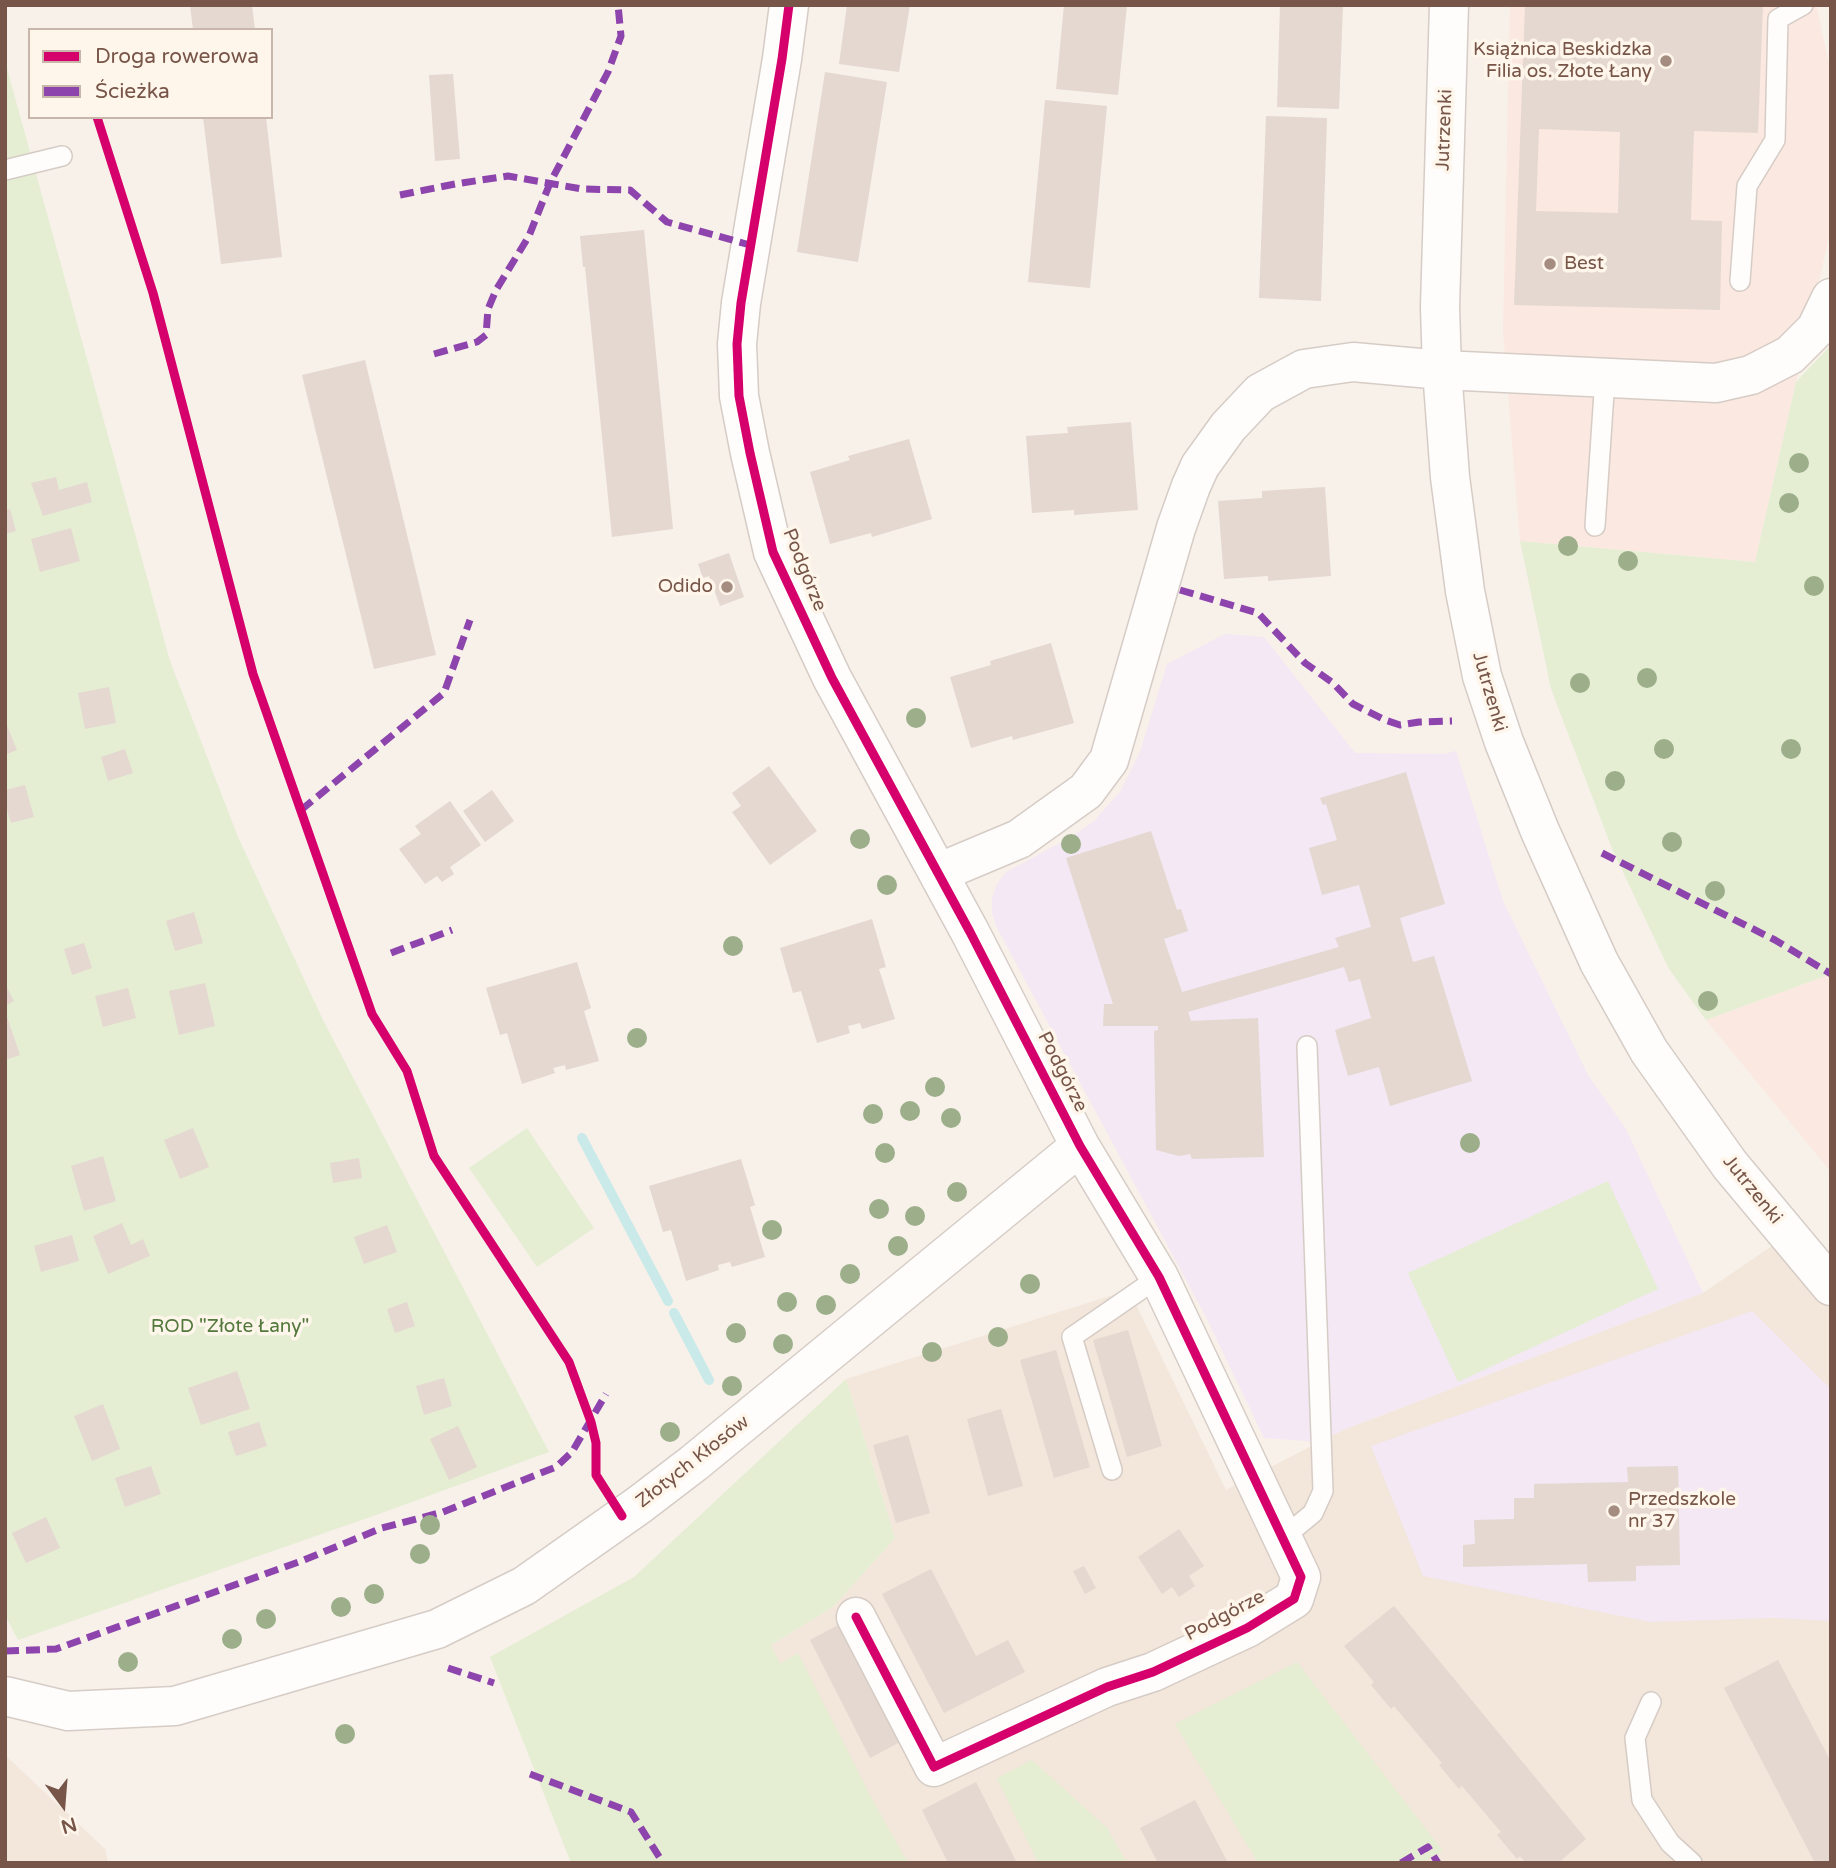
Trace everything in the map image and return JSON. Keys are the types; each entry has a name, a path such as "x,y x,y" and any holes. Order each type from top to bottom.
{"street":[{"name":"Podgórze","path":"789,5 737,344 739,396 774,552 832,678 938,873 1080,1146 1159,1277 1301,1577 1294,1599 1247,1628 1153,1672 1097,1691 934,1767 856,1617"},
{"name":"Jutrzenki","path":"1448,5 1440,307 1442,370 1450,477 1463,578 1482,676 1504,742 1539,831 1599,962 1649,1051 1730,1166 1831,1286"},
{"path":"938,873 1019,839 1086,791 1109,760 1191,486 1200,466 1227,427 1260,393 1304,369 1353,362 1442,370 1716,383 1751,375 1790,355 1816,329 1831,298"},
{"name":"Złotych Kłosów","path":"5,1696 68,1711 175,1706 438,1629 524,1586 694,1463 1080,1146"}],"lane":[{"path":"1740,281 1747,186 1775,140 1778,19 1803,5"},
{"path":"5,170 62,156"},
{"path":"1595,526 1605,378"},
{"path":"1283,1538 1313,1513 1323,1491 1307,1046"},
{"path":"1112,1471 1072,1337 1159,1277"},
{"path":"1651,1702 1635,1738 1642,1800 1670,1843 1692,1863"}],"shaded area":[{"path":"1510,5 1816,5 1831,73 1831,228 1755,562 1520,541 1503,331"},
{"path":"1225,634 1264,637 1355,753 1444,754 1456,751 1503,901 1588,1075 1626,1129 1703,1293 1343,1430 1320,1442 1264,1438 1206,1317 996,926 992,912 992,898 997,884 1006,872 1073,836 1094,821 1120,792 1140,752 1167,664"},
{"path":"1831,974 1831,1172 1706,1020"},
{"path":"1788,1235 1831,1286 1831,1863 861,1863 771,1645 833,1607 895,1538 846,1379 1129,1290 1226,1490 1343,1430 1703,1293"},
{"name":"Przedszkole nr 37","path":"1752,1311 1831,1389 1831,1621 1773,1618 1650,1622 1423,1576 1371,1446"},
{"path":"5,1755 105,1849 108,1863 5,1863"}],"green space":[{"name":"ROD \"Złote Łany\"","path":"5,61 170,661 238,837 323,1020 549,1452 18,1640 5,1615"},
{"path":"1831,345 1831,974 1706,1020 1669,969 1613,851 1551,689 1520,541 1755,562 1796,382"},
{"path":"527,1128 594,1228 537,1267 469,1168"},
{"path":"1608,1181 1658,1289 1458,1382 1408,1273"},
{"path":"846,1379 895,1538 833,1607 771,1645 780,1664 798,1653 871,1797 908,1863 571,1863 490,1657 634,1577"},
{"path":"1297,1662 1443,1851 1422,1863 1258,1863 1175,1724"},
{"path":"1032,1760 1107,1828 1127,1863 1038,1863 997,1778"}],"building":[{"path":"190,5 252,5 255,28 193,28"},
{"path":"847,5 910,5 899,72 839,64"},
{"path":"1064,5 1127,5 1118,95 1056,89"},
{"path":"1280,5 1343,5 1339,109 1277,107"},
{"path":"1525,5 1763,5 1758,133 1694,131 1691,220 1722,221 1720,310 1514,305","holes":["1539,129 1620,132 1618,213 1536,211"]},
{"path":"825,72 887,82 858,262 797,252"},
{"path":"453,74 460,159 435,161 429,75"},
{"path":"1045,100 1107,106 1090,288 1028,282"},
{"path":"1266,116 1327,118 1321,301 1259,298"},
{"path":"203,119 266,119 282,257 221,264"},
{"path":"644,230 673,529 612,537 580,236"},
{"path":"365,360 436,655 374,669 302,375"},
{"path":"1131,422 1138,510 1074,515 1074,510 1032,513 1026,436 1068,433 1067,427"},
{"path":"909,439 932,519 872,537 871,533 830,544 810,472 850,460 848,456"},
{"path":"56,477 59,490 87,482 92,502 43,516 31,483"},
{"path":"1325,487 1331,576 1268,581 1268,576 1224,579 1218,501 1262,498 1262,491"},
{"path":"10,509 16,531 5,534 5,510"},
{"path":"71,528 80,561 40,572 31,539"},
{"name":"Odido","path":"729,553 744,597 720,606 709,576 703,578 698,564"},
{"path":"1051,643 1074,723 1013,740 1012,736 971,748 950,677 991,665 990,661"},
{"path":"109,687 116,723 85,729 78,693"},
{"path":"5,721 17,750 5,755"},
{"path":"125,749 133,773 108,781 101,757"},
{"path":"769,766 817,831 770,865 732,812 741,806 732,793"},
{"path":"1406,772 1445,904 1400,918 1413,962 1434,956 1472,1081 1390,1106 1379,1067 1348,1076 1335,1030 1371,1018 1360,979 1349,982 1344,967 1188,1012 1191,1021 1258,1018 1264,1157 1192,1159 1190,1154 1179,1156 1156,1150 1154,1031 1158,1030 1158,1026 1103,1026 1104,1004 1113,1004 1066,858 1151,831 1177,910 1181,909 1188,931 1164,939 1182,992 1339,947 1335,938 1371,927 1359,885 1322,895 1309,848 1337,840 1326,804 1323,805 1320,798"},
{"path":"25,785 34,817 11,823 5,803 5,790"},
{"path":"492,790 514,821 485,842 463,811"},
{"path":"450,801 481,845 450,867 454,874 442,882 437,876 425,884 399,849 421,834 415,826"},
{"path":"194,912 203,943 175,951 166,921"},
{"path":"872,919 886,967 879,969 895,1019 862,1029 860,1023 848,1026 850,1033 817,1043 801,991 793,993 780,948"},
{"path":"84,943 92,968 72,975 64,949"},
{"path":"577,962 591,1008 584,1011 599,1061 566,1070 565,1065 553,1068 555,1073 522,1084 507,1033 500,1035 486,988"},
{"path":"205,983 215,1026 179,1035 169,991"},
{"path":"5,984 14,1001 5,1006"},
{"path":"128,988 136,1018 103,1027 95,996"},
{"path":"5,1011 20,1055 5,1060"},
{"path":"193,1128 209,1167 180,1179 164,1140"},
{"path":"103,1156 116,1201 84,1211 71,1166"},
{"path":"359,1158 362,1178 333,1183 330,1163"},
{"path":"741,1159 755,1205 750,1207 765,1257 732,1267 730,1262 718,1265 719,1270 686,1281 671,1230 663,1232 649,1186"},
{"path":"122,1223 131,1245 143,1239 150,1256 108,1274 93,1236"},
{"path":"387,1225 397,1252 364,1264 354,1237"},
{"path":"72,1235 79,1261 41,1272 34,1246"},
{"path":"407,1302 415,1326 395,1333 387,1309"},
{"path":"1128,1330 1162,1446 1127,1457 1093,1340"},
{"path":"1056,1350 1090,1467 1054,1478 1020,1360"},
{"path":"237,1371 250,1409 201,1425 188,1388"},
{"path":"444,1378 452,1406 424,1415 416,1386"},
{"path":"103,1404 120,1449 92,1461 74,1416"},
{"path":"1001,1409 1023,1486 988,1496 967,1419"},
{"path":"259,1422 267,1446 236,1456 228,1432"},
{"path":"458,1426 477,1467 449,1480 430,1439"},
{"path":"908,1435 930,1513 896,1523 873,1445"},
{"path":"151,1466 161,1494 125,1507 115,1478"},
{"path":"1678,1466 1680,1565 1636,1566 1636,1581 1588,1582 1587,1564 1463,1567 1463,1545 1475,1544 1474,1520 1514,1519 1514,1498 1534,1498 1534,1484 1628,1482 1627,1467"},
{"path":"46,1517 60,1548 26,1563 12,1533"},
{"path":"1179,1529 1204,1566 1189,1576 1195,1586 1179,1597 1172,1587 1162,1594 1138,1557"},
{"path":"1084,1566 1096,1588 1085,1594 1073,1571"},
{"path":"931,1569 976,1656 1008,1640 1025,1672 944,1713 882,1594"},
{"path":"1394,1606 1586,1839 1558,1863 1526,1863 1520,1856 1517,1859 1497,1835 1501,1832 1462,1786 1459,1789 1439,1765 1442,1763 1394,1706 1391,1709 1371,1685 1374,1682 1344,1646"},
{"path":"840,1624 900,1742 870,1758 810,1640"},
{"path":"1778,1660 1831,1762 1831,1863 1815,1863 1724,1688"},
{"path":"976,1782 1017,1863 948,1863 922,1810"},
{"path":"1195,1800 1228,1863 1158,1863 1140,1828"}],"waterway":[{"path":"582,1138 668,1301"},
{"path":"674,1313 709,1380"}],"marked path":[{"path":"434,354 477,342 486,335 488,309 496,290 529,236 550,183 608,72 621,36 618,5"},
{"path":"400,195 508,176 582,189 630,190 667,222 750,245"},
{"path":"1180,590 1258,613 1305,663 1333,683 1353,704 1385,720 1400,725 1452,721"},
{"path":"301,810 444,693 470,620"},
{"path":"1602,853 1775,940 1831,974"},
{"path":"391,953 452,930"},
{"path":"5,1651 56,1649 304,1560 382,1528 443,1512 556,1467 572,1452 606,1394"},
{"path":"448,1668 494,1683"},
{"path":"530,1774 631,1812 663,1863"},
{"path":"1401,1863 1428,1847 1438,1863"}],"cycle path":[{"path":"789,5 741,303 737,344 739,396 773,552 832,678 970,932 1080,1146 1159,1277 1301,1577 1294,1599 1247,1628 1153,1672 1107,1687 934,1767 856,1617"},
{"path":"98,119 153,293 253,674 372,1014 407,1071 434,1156 569,1362 591,1422 596,1443 596,1475 622,1516"}],"place":[{"name":"Książnica Beskidzka Filia os. Złote Łany","path":"1666,61"},
{"name":"Best","path":"1550,264"},
{"name":"Odido","path":"727,587"},
{"name":"Przedszkole nr 37","path":"1614,1511"}]}
